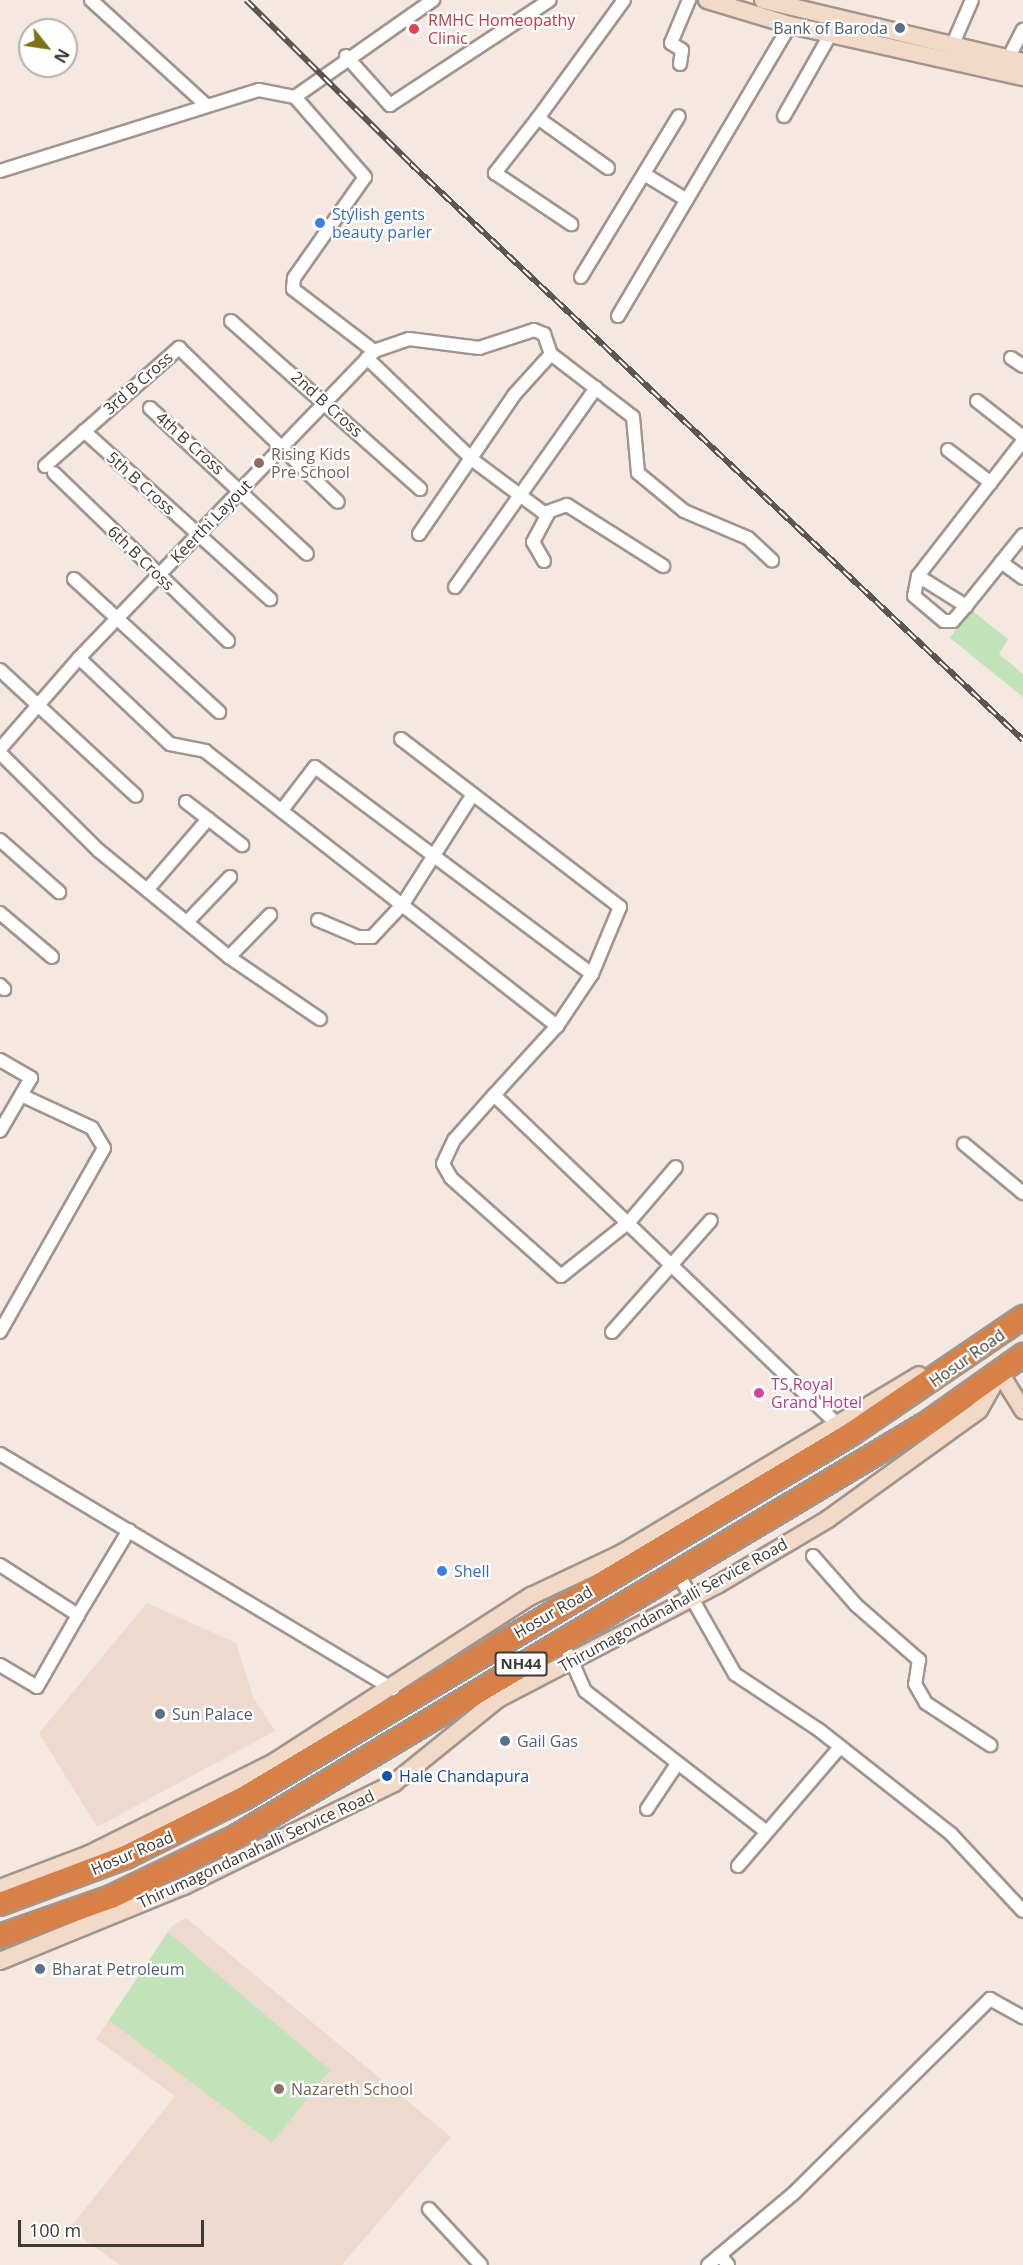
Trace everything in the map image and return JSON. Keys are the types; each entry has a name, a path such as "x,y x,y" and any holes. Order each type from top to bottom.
{"highway":[{"name":"Hosur Road","path":"0,1904 126,1857 236,1803 945,1374 1023,1317"},
{"name":"Hosur Road","path":"0,1936 90,1906 201,1856 677,1572 1000,1373 1023,1354"}],"street":[{"path":"91,0 206,105"},
{"path":"295,97 346,56 433,0"},
{"path":"346,56 390,105 550,0"},
{"path":"571,225 495,173 624,0"},
{"path":"680,64 682,51 671,43 689,0"},
{"path":"707,0 790,25 834,26 952,46 1016,61 1023,30"},
{"path":"763,0 834,26 1023,77"},
{"path":"952,46 972,0"},
{"path":"618,316 790,25"},
{"path":"784,116 834,26"},
{"path":"0,171 258,90 295,97 365,177 294,278 292,289 370,355 474,461 518,495 548,514"},
{"path":"581,277 679,116"},
{"path":"538,118 608,168"},
{"path":"644,174 687,200"},
{"name":"2nd B Cross","path":"231,321 326,402 420,489"},
{"path":"370,355 409,339 479,348 534,330 544,334 551,354 633,417 638,473 684,511 748,538 772,560"},
{"name":"3rd B Cross","path":"50,470 84,431 179,348 283,445"},
{"path":"419,534 474,461 514,395 551,354"},
{"name":"Keerthi Layout","path":"0,751 38,703 79,658 118,622 198,534 370,355"},
{"path":"1011,358 1023,366"},
{"path":"455,587 596,388"},
{"path":"977,401 1023,436"},
{"name":"4th B Cross","path":"150,408 241,490 307,554"},
{"name":"5th B Cross","path":"84,431 270,599"},
{"path":"1023,441 918,576 914,596 944,621 953,621 1023,534"},
{"path":"283,445 338,502"},
{"path":"948,450 991,483"},
{"name":"6th B Cross","path":"50,470 228,641"},
{"path":"544,561 533,542 548,514 559,504 567,505 663,566"},
{"path":"1001,562 1023,578"},
{"path":"918,576 966,606"},
{"path":"74,579 118,622 219,712"},
{"path":"79,658 170,744 205,751 557,1026"},
{"path":"0,670 136,796"},
{"path":"401,739 620,907 592,974 557,1026 494,1095 445,1154 443,1164 451,1178 561,1276 629,1222 676,1167"},
{"path":"0,751 147,890 188,921 229,957 320,1019"},
{"path":"282,810 315,767 592,974"},
{"path":"318,921 358,937 372,937 403,904 430,855 473,794"},
{"path":"186,802 242,845"},
{"path":"147,890 208,819"},
{"path":"0,840 59,892"},
{"path":"188,921 230,877"},
{"path":"0,913 52,957"},
{"path":"229,957 270,915"},
{"path":"0,1059 31,1078 0,1131"},
{"path":"0,1332 104,1148 92,1128 21,1095"},
{"path":"494,1095 672,1261 837,1425"},
{"path":"964,1144 1023,1193"},
{"path":"612,1332 672,1261 711,1220"},
{"path":"1000,1373 1021,1400"},
{"name":"Thirumagondanahalli Service Road","path":"0,1961 184,1886 394,1783 472,1716 572,1660 690,1599 894,1474 980,1410 1000,1373"},
{"path":"0,1888 89,1854 274,1761 393,1689 531,1596 622,1553 919,1376 945,1374"},
{"path":"0,1454 393,1689"},
{"path":"0,1665 37,1687 129,1530"},
{"path":"813,1556 856,1605 919,1660 915,1684 926,1703 990,1745"},
{"path":"0,1565 78,1615"},
{"path":"677,1572 690,1599 735,1674 840,1747 951,1834 1023,1911"},
{"path":"561,1641 585,1691 767,1832"},
{"path":"738,1866 840,1747"},
{"path":"647,1809 677,1764"},
{"path":"708,2265 724,2260 990,1999 1023,2017"},
{"path":"429,2209 481,2265"}],"shaded area":[{"name":"Sun Palace","path":"147,1603 236,1643 253,1697 275,1731 97,1827 39,1733"},
{"name":"Nazareth School","path":"186,1918 451,2137 342,2265 120,2265 69,2229 175,2096 96,2039 172,1926"}],"green space":[{"path":"970,609 1008,639 999,654 1023,674 1023,697 950,638"},
{"path":"168,1932 330,2070 272,2143 109,2020"}],"railway":[{"path":"246,0 411,164 1023,740"}],"place":[{"name":"Bank of Baroda","path":"900,28"},
{"name":"RMHC Homeopathy Clinic","path":"414,29"},
{"name":"Stylish gents beauty parler","path":"320,223"},
{"name":"Rising Kids Pre School","path":"259,463"},
{"name":"TS Royal Grand Hotel","path":"759,1393"},
{"name":"Shell","path":"442,1571"},
{"name":"Sun Palace","path":"160,1714"},
{"name":"Gail Gas","path":"505,1741"},
{"name":"Hale Chandapura","path":"387,1776"},
{"name":"Bharat Petroleum","path":"40,1969"},
{"name":"Nazareth School","path":"279,2089"}]}
